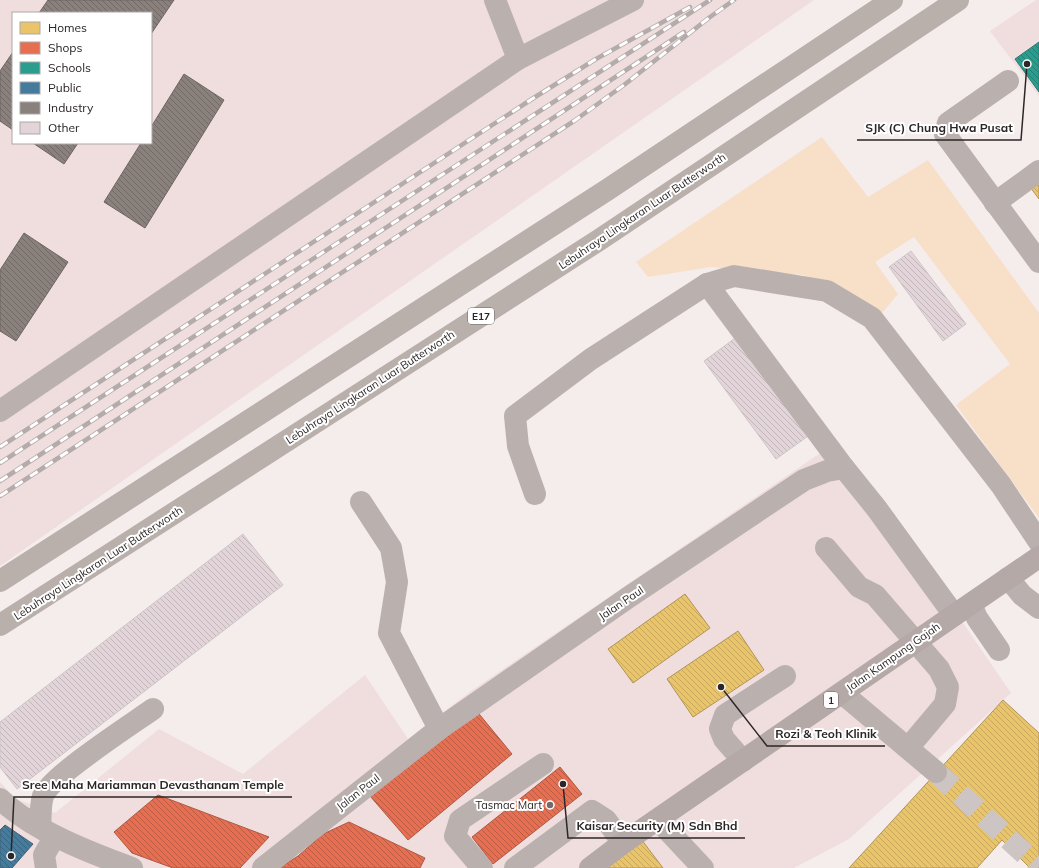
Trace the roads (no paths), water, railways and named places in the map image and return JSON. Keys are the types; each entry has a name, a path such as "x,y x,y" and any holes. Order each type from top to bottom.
{"highway":[{"path":"0,581 607,190 892,0"},
{"name":"Lebuhraya Lingkaran Luar Butterworth","path":"0,625 599,240 958,0"}],"main road":[{"name":"Jalan Kampung Gajah","path":"590,868 623,843 1039,557"}],"street":[{"path":"495,0 518,59"},
{"path":"0,411 518,59 633,0"},
{"path":"1008,80 948,123 945,134 1039,262"},
{"path":"996,203 1039,171"},
{"path":"535,494 518,446 515,416 591,359 707,284 734,276 827,291 872,318 1001,485 1039,542"},
{"path":"707,284 844,468 962,609 977,618 999,650"},
{"name":"Jalan Paul","path":"263,868 439,729 629,597 804,480 827,471 844,468"},
{"path":"361,502 391,548 397,582 389,633 439,729"},
{"path":"826,548 859,587 875,595 939,669 948,687 946,704 908,748"},
{"path":"1008,578 1022,595 1039,608"},
{"path":"743,761 724,739 720,729 725,716 785,676"},
{"path":"842,693 936,772"},
{"path":"46,868 44,855 47,831 43,796 54,782 98,748 153,709"},
{"path":"482,868 455,836 460,820 543,764"},
{"path":"2,806 47,831 132,868"},
{"path":"515,868 592,811 606,820 623,843"},
{"path":"658,820 704,868"}],"tunnel":[{"path":"936,772 1039,867"}],"railway":[{"path":"0,463 710,0"},
{"path":"0,496 574,121 624,85 710,17 734,0"},
{"path":"0,447 532,99 596,59 690,7"},
{"path":"0,481 684,32"}],"place":[{"name":"SJK (C) Chung Hwa Pusat","path":"1027,64"},
{"name":"Rozi & Teoh Klinik","path":"721,687"},
{"name":"Kaisar Security (M) Sdn Bhd","path":"563,784"},
{"name":"Tasmac Mart","path":"550,805"},
{"name":"Sree Maha Mariamman Devasthanam Temple","path":"11,856"}]}
